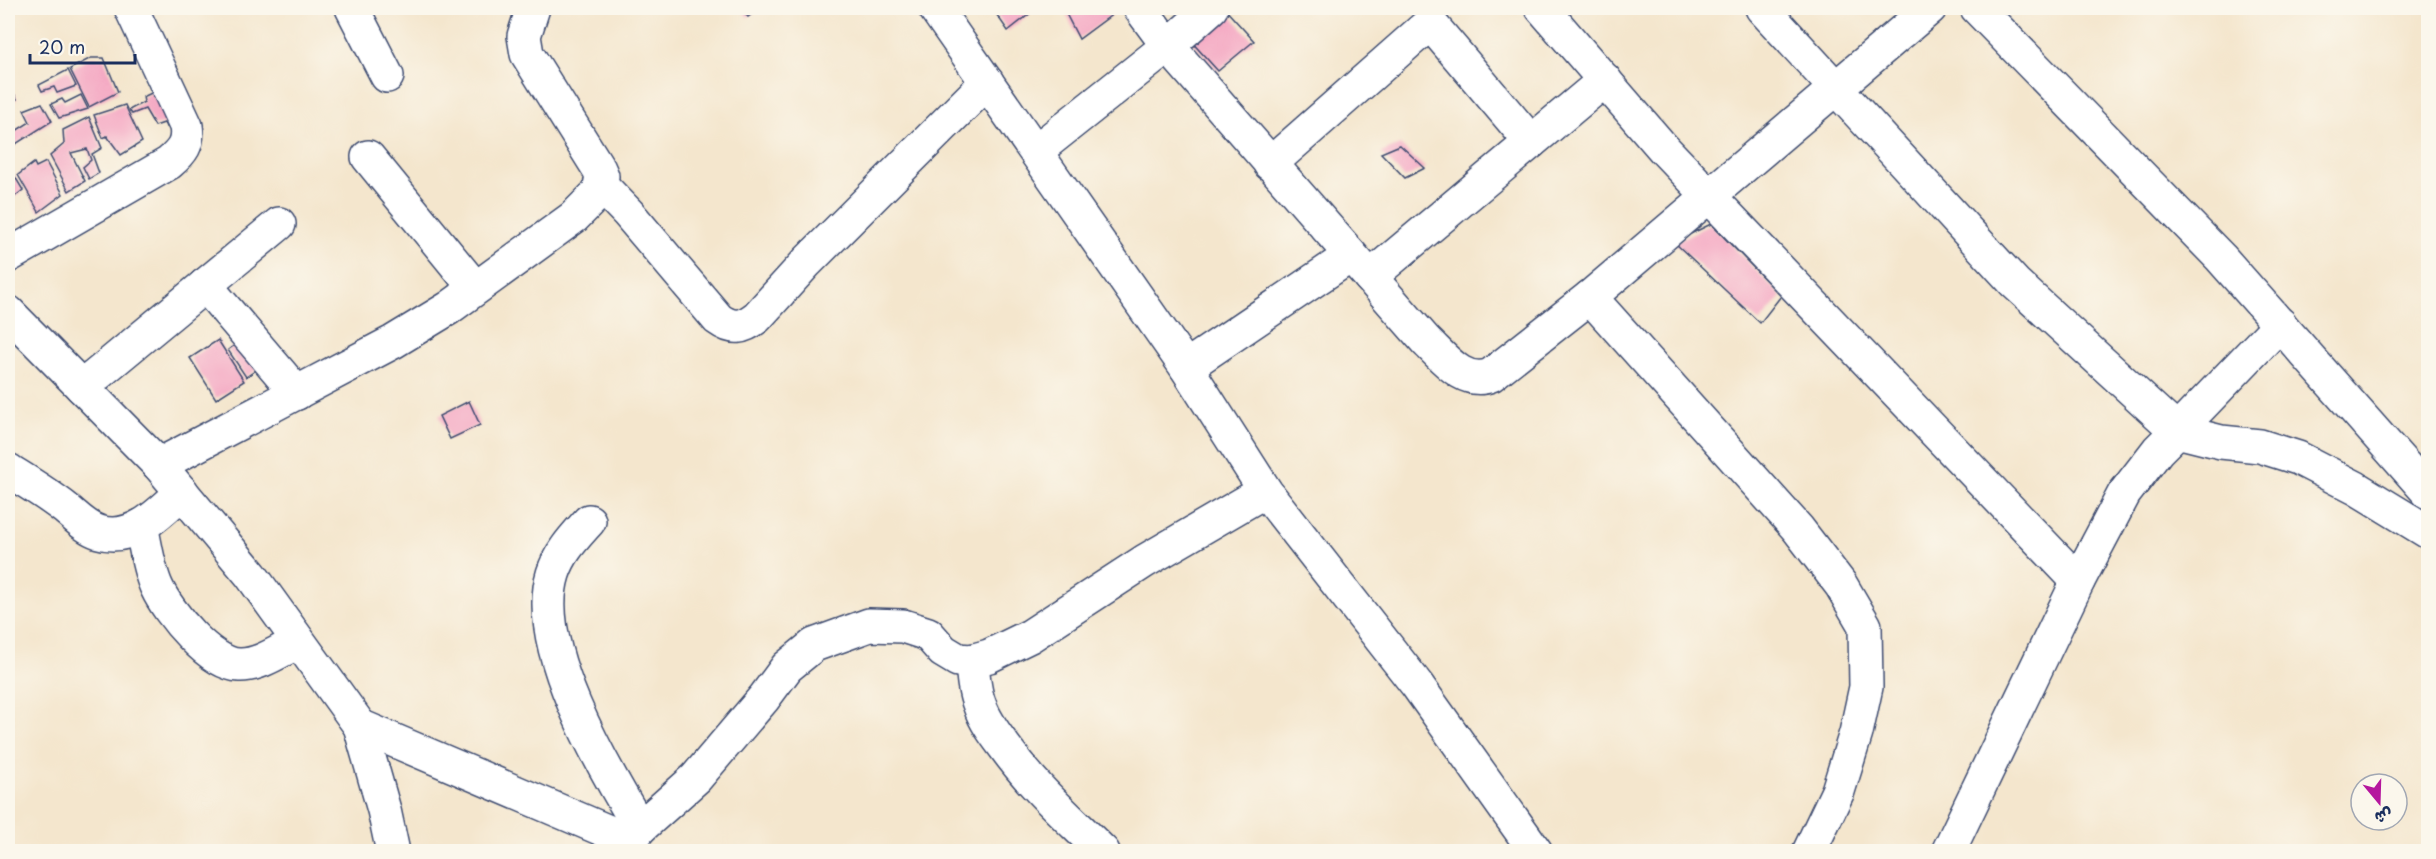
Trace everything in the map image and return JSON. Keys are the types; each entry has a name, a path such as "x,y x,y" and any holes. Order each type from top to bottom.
{"street":[{"path":"8,256 169,163 185,146 188,137 186,126 131,8"},
{"path":"352,8 387,76"},
{"path":"159,465 393,342 449,308 574,217 594,198 601,185 602,176 527,54 524,36 533,8"},
{"path":"935,8 1186,367 1265,491 1417,685 1536,852"},
{"path":"1140,8 1168,46 1426,341 1453,367 1467,376 1477,378 1491,375 1590,297 1930,8"},
{"path":"1036,151 1168,46 1211,8"},
{"path":"1542,8 1663,148 2078,581"},
{"path":"1762,8 2015,283 2177,431 2221,442 2260,446 2298,458 2356,488 2428,532"},
{"path":"1977,8 2221,258 2428,492"},
{"path":"1270,164 1438,15 1531,142"},
{"path":"1186,367 1360,267 1531,142 1605,80"},
{"path":"601,185 628,213 718,319 734,328 740,327 756,317 807,262 987,82"},
{"path":"368,157 475,288"},
{"path":"82,387 279,224"},
{"path":"205,285 297,393"},
{"path":"1590,297 1798,529 1841,585 1865,626 1866,687 1856,733 1838,791 1809,852"},
{"path":"8,312 159,465 182,492 251,575 360,726 384,810 393,852"},
{"path":"1948,852 2078,581 2124,494 2158,450 2280,324"},
{"path":"8,470 98,532 116,534 141,526 156,516 182,492"},
{"path":"633,840 696,778 764,698 787,667 814,645 869,625 903,626 928,634 943,651 958,660 989,656 1030,636 1145,561 1265,491"},
{"path":"589,521 563,551 553,574 548,601 548,621 554,648 575,703 606,767 633,840"},
{"path":"141,526 157,588 176,617 210,653 232,664 244,664 262,660 298,642"},
{"path":"972,660 973,681 980,707 994,733 1021,771 1103,852"},
{"path":"360,726 633,840"}],"building":[{"path":"740,8 760,8 748,17"},
{"path":"992,8 1037,8 1008,31"},
{"path":"1063,8 1121,8 1079,39"},
{"path":"1224,8 1254,41 1218,71 1189,39"},
{"path":"91,58 104,58 118,92 89,107 70,69"},
{"path":"68,70 76,86 57,93 54,87 42,91 39,85"},
{"path":"8,83 17,99 8,105"},
{"path":"164,87 179,122 166,127 164,123 155,126 145,109 132,114 129,110 144,102 143,97"},
{"path":"81,95 88,109 59,118 51,104 62,99 65,103"},
{"path":"42,103 52,121 8,149 8,136 30,122 24,110"},
{"path":"125,105 142,142 121,155 107,136 103,138 94,115"},
{"path":"89,117 102,148 92,154 99,173 89,179 83,167 91,160 87,149 71,153 85,181 69,191 50,156 64,144 63,130"},
{"path":"1400,145 1425,168 1405,178 1381,153"},
{"path":"46,162 63,194 39,212 18,175 34,163 36,167"},
{"path":"8,165 23,190 8,202"},
{"path":"1711,224 1781,296 1760,323 1674,242"},
{"path":"247,336 265,364 246,377 228,350"},
{"path":"218,340 244,381 216,399 190,358"},
{"path":"469,401 480,425 450,439 439,416"}]}
